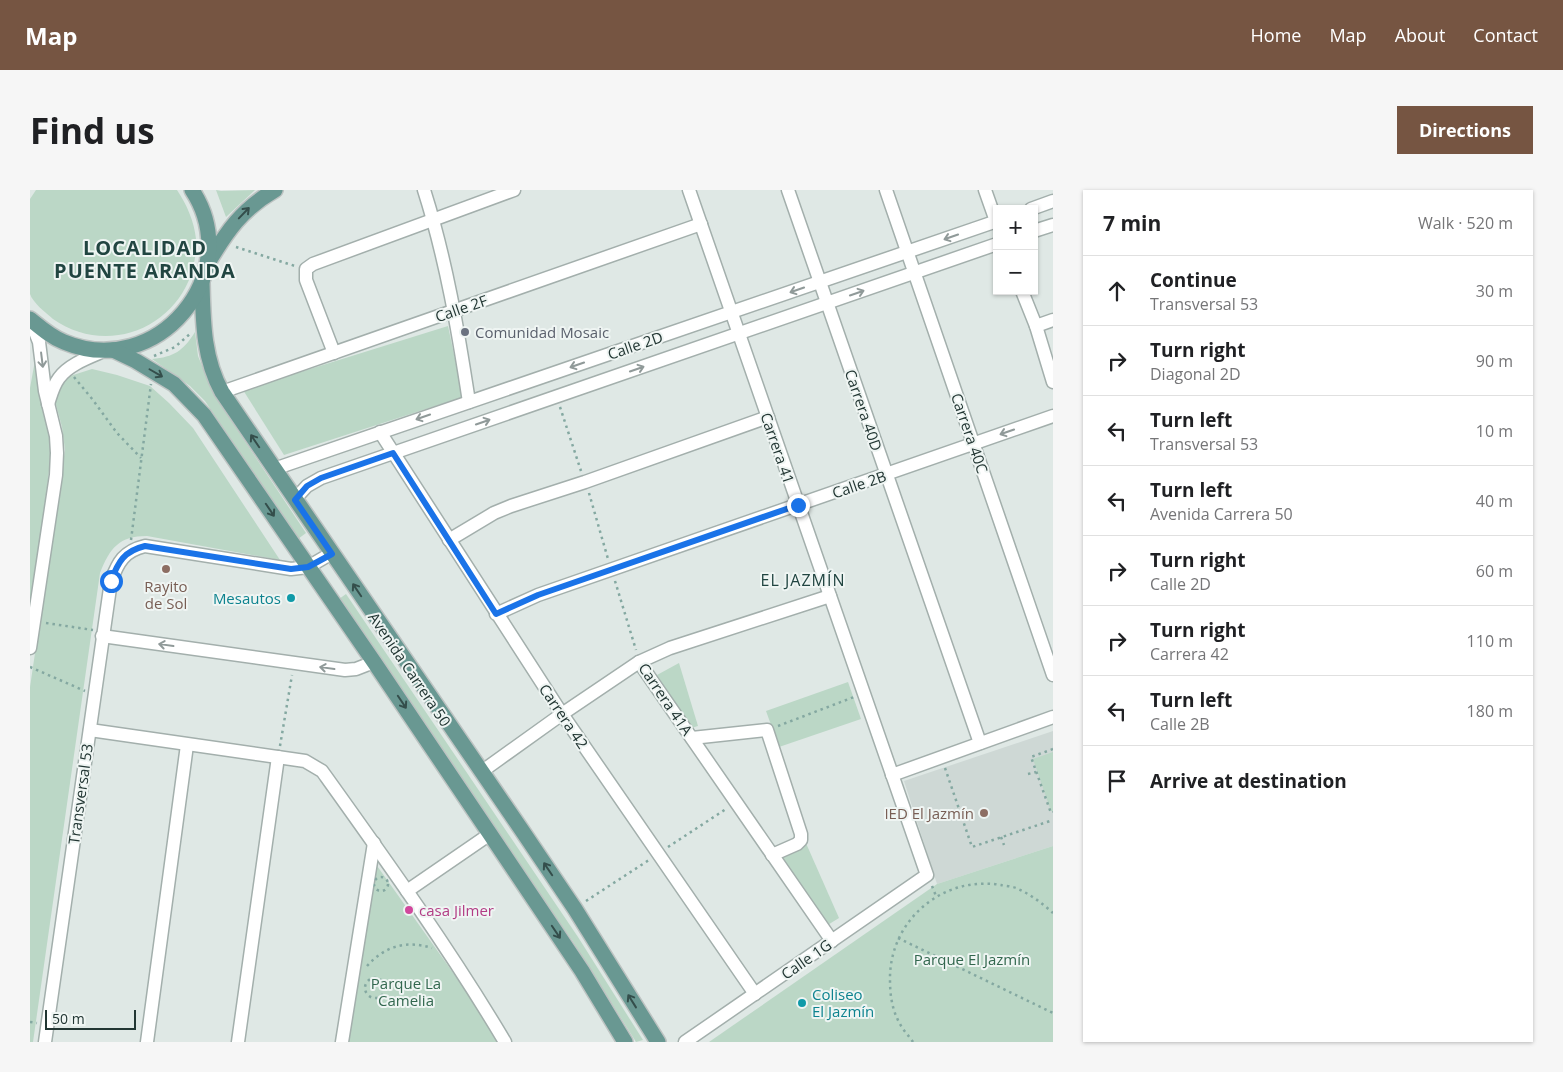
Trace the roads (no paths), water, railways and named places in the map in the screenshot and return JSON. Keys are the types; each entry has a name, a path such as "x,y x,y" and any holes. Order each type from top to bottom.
{"main road":[{"path":"30,319 46,332 64,342 85,348 109,350 140,344 165,331 177,321 196,296 206,266 208,236 200,206 192,190"},
{"path":"206,266 229,229 251,205 275,190"},
{"name":"Avenida Carrera 50","path":"202,282 206,343 214,379 575,909 658,1042"},
{"name":"Avenida Carrera 50","path":"109,350 153,371 174,384 204,416 490,834 582,971 625,1042"}],"street":[{"path":"424,190 434,220 454,311 469,402"},
{"path":"334,353 306,280 306,269 313,264 514,190"},
{"name":"Carrera 41","path":"689,190 927,875"},
{"name":"Carrera 40D","path":"788,190 980,743"},
{"name":"Carrera 40C","path":"886,190 1053,675"},
{"path":"985,190 993,213"},
{"path":"1038,206 1053,201"},
{"name":"Calle 2D","path":"274,468 993,223"},
{"name":"Calle 2F","path":"222,392 701,224"},
{"path":"1038,230 1053,225"},
{"name":"Calle 2D","path":"295,500 307,486 321,478 993,245"},
{"path":"1024,295 1036,326 1053,382"},
{"path":"30,319 39,342 45,392 56,436 57,458 30,648"},
{"path":"1036,326 1053,320"},
{"path":"48,404 56,383 63,373 78,363 109,350"},
{"name":"Calle 2B","path":"496,614 538,595 1053,416"},
{"path":"449,540 494,513 511,506 585,482 768,417"},
{"name":"Carrera 42","path":"380,432 562,714 756,994"},
{"name":"Transversal 53","path":"45,1042 111,581 121,560 130,546 145,546 291,569 308,567"},
{"path":"308,567 332,554"},
{"path":"481,772 639,662 670,648 830,596"},
{"path":"103,633 344,670 356,669 374,662"},
{"name":"Carrera 41A","path":"639,662 832,941"},
{"path":"892,775 1053,717"},
{"path":"90,730 305,761 322,771 374,843 484,1007 505,1042"},
{"path":"692,738 767,730 801,834 801,840 797,844 772,855"},
{"path":"147,1042 187,745"},
{"path":"238,1042 278,757"},
{"path":"406,891 490,834"},
{"path":"342,1042 374,843"},
{"name":"Calle 1G","path":"685,1042 927,875"}],"place":[{"name":"Comunidad Mosaic","path":"465,332"},
{"name":"Rayito de Sol","path":"166,569"},
{"name":"Mesautos","path":"291,598"},
{"name":"IED El Jazmín","path":"984,813"},
{"name":"casa Jilmer","path":"409,910"},
{"name":"Coliseo El Jazmín","path":"802,1003"}],"district":[{"name":"LOCALIDAD PUENTE ARANDA","path":"145,258"},
{"name":"EL JAZMÍN","path":"803,580"}],"park label":[{"name":"Parque El Jazmín","path":"972,959"},
{"name":"Parque La Camelia","path":"406,992"}]}
